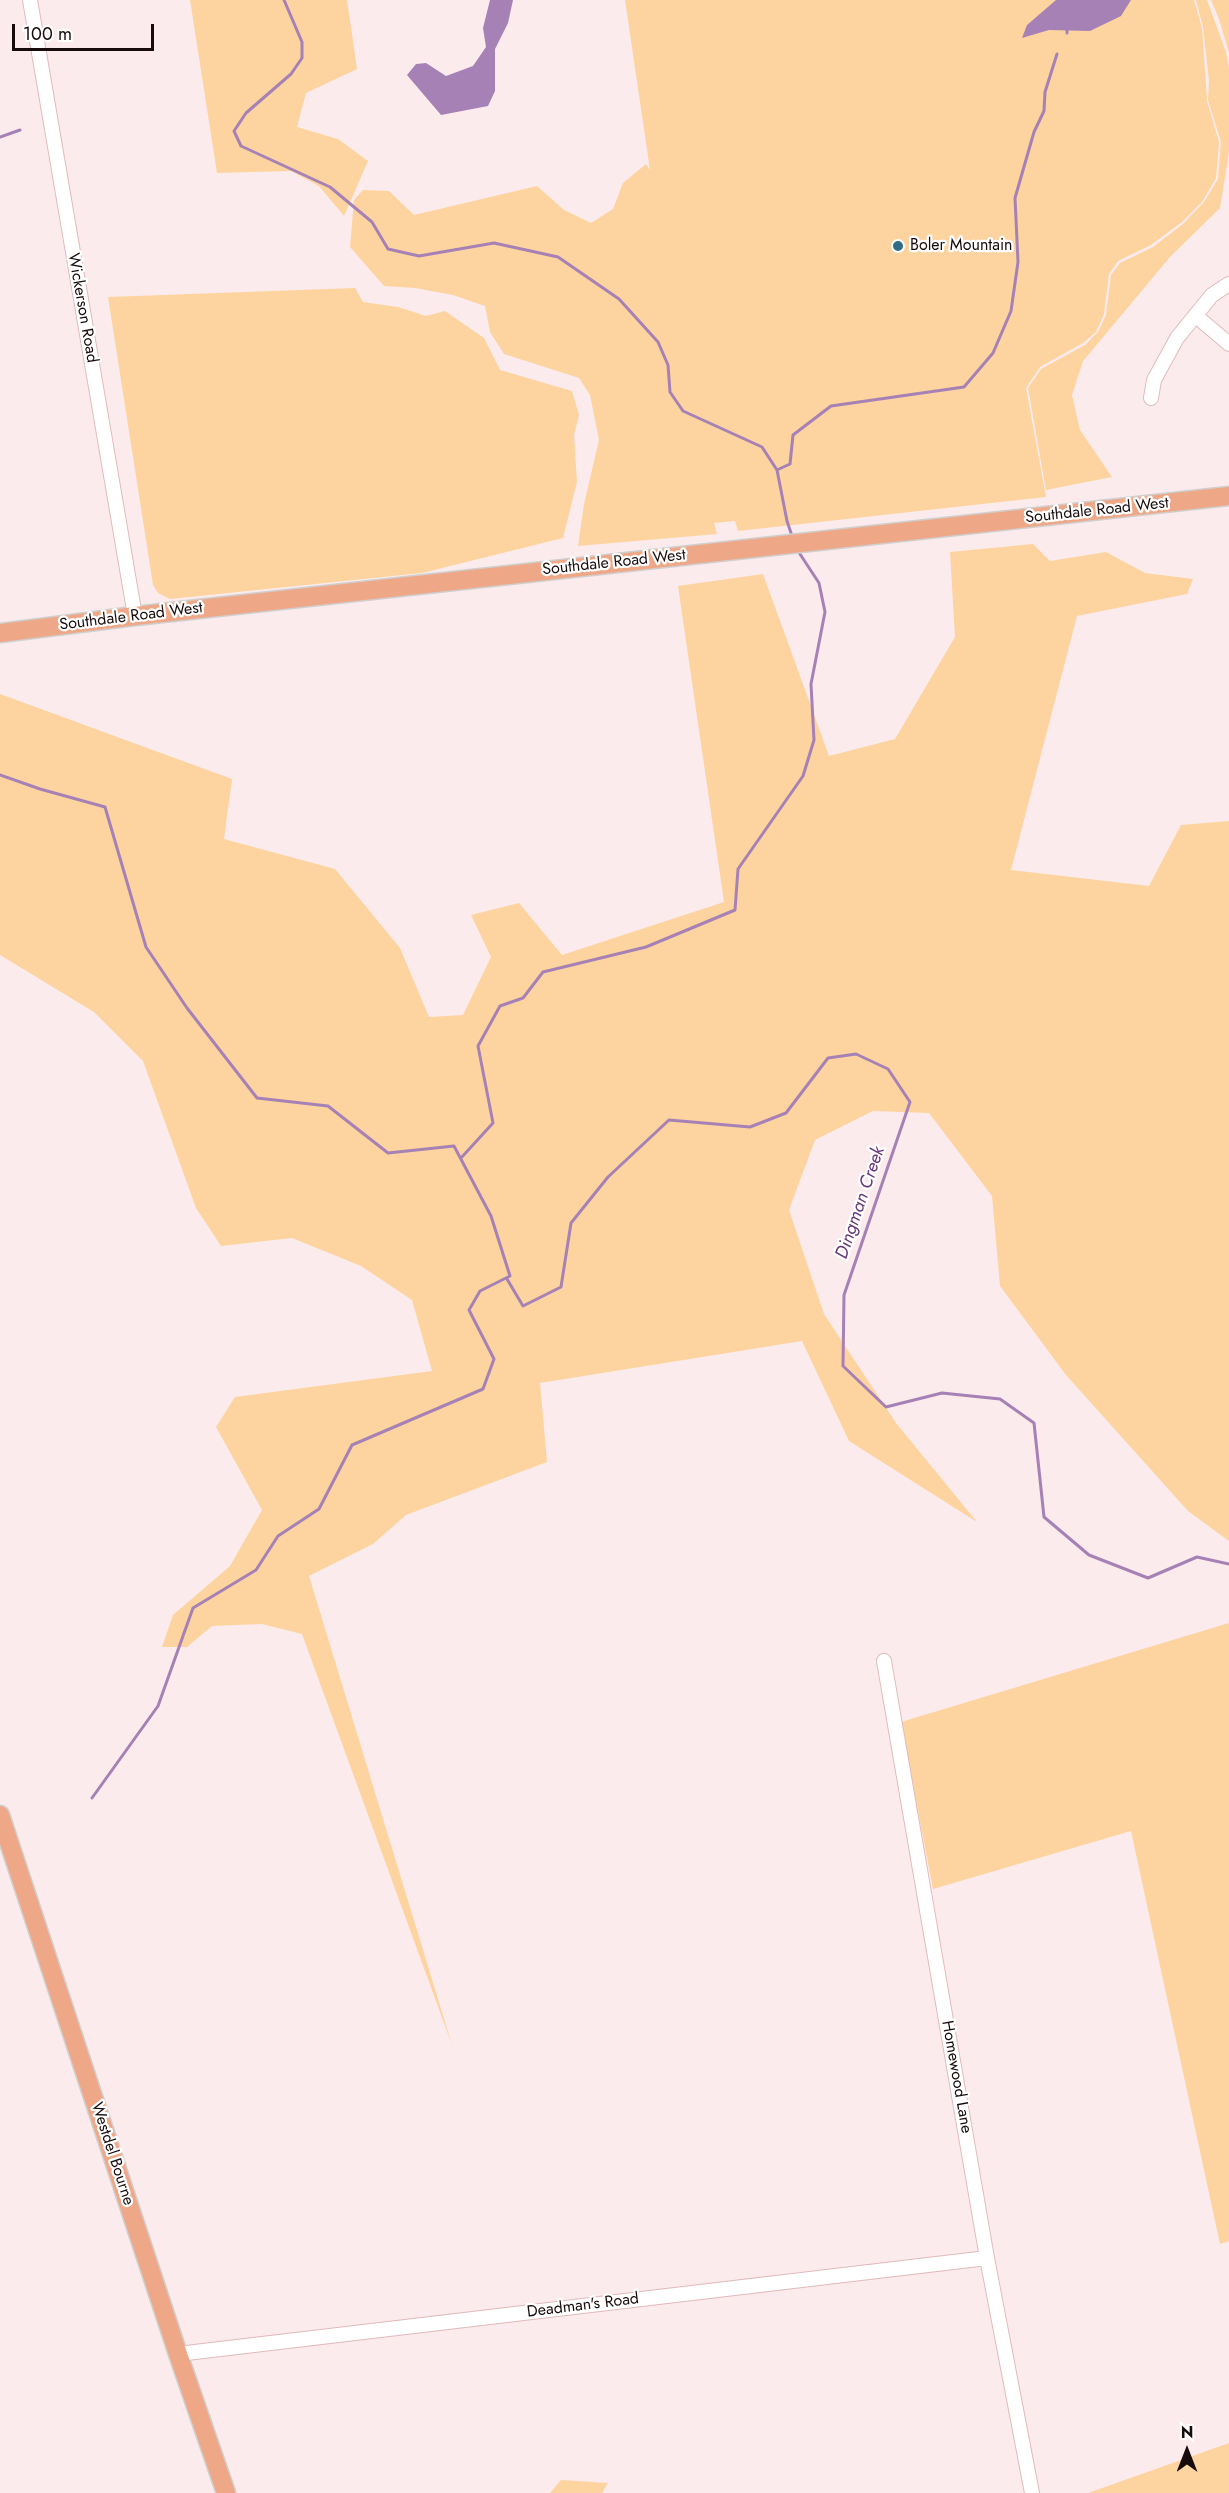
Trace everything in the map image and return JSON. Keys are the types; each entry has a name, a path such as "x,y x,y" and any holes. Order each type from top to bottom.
{"main road":[{"name":"Southdale Road West","path":"0,633 135,616 1229,496"},
{"name":"Westdel Bourne","path":"0,1815 226,2493"}],"street":[{"name":"Wickerson Road","path":"30,0 135,616"},
{"path":"1152,398 1154,380 1177,338 1212,295 1229,284"},
{"path":"1196,316 1229,344"},
{"name":"Homewood Lane","path":"884,1661 987,2258 1032,2493"},
{"name":"Deadman's Road","path":"178,2354 987,2258"}],"shaded area":[{"path":"190,0 347,0 357,69 306,93 297,127 338,139 368,161 344,216 319,186 291,171 217,173"},
{"path":"490,0 513,0 508,23 495,49 495,91 488,106 441,115 407,75 416,64 426,63 446,76 473,66 486,47 483,28"},
{"name":"Boler Mountain","path":"625,0 1194,0 1202,28 1207,101 1219,142 1216,178 1202,202 1182,222 1151,245 1118,261 1109,274 1104,314 1096,332 1083,343 1040,367 1026,388 1046,497 738,531 735,521 714,523 717,534 578,546 584,504 599,440 590,395 579,378 504,354 490,332 485,306 453,295 415,288 384,286 350,247 354,200 363,190 389,191 414,215 537,186 564,210 591,223 613,209 623,183 646,164 650,170"},
{"path":"1056,0 1131,0 1121,16 1090,31 1049,30 1022,38 1027,25"},
{"path":"1196,0 1207,0 1226,52 1229,68 1229,152 1220,208 1170,257 1083,361 1072,395 1080,430 1112,477 1046,490 1028,388 1041,369 1085,345 1098,332 1106,315 1111,275 1120,263 1153,247 1183,224 1204,202 1218,179 1221,142 1208,100 1209,81 1203,27"},
{"path":"1211,0 1229,0 1229,53 1219,19"},
{"path":"355,288 363,302 398,307 426,316 445,311 484,338 500,370 572,391 579,415 574,435 577,482 563,538 422,573 170,599 158,593 153,585 108,297"},
{"path":"1033,544 1050,561 1106,552 1145,573 1193,579 1187,594 1077,616 1011,870 1149,886 1181,825 1229,821 1229,1541 1188,1511 1066,1375 1000,1286 992,1196 929,1113 873,1111 815,1140 789,1210 824,1314 896,1423 977,1522 849,1441 802,1341 540,1383 547,1462 406,1515 373,1544 309,1576 452,2045 302,1634 262,1624 212,1626 187,1647 162,1647 173,1615 230,1566 262,1510 216,1427 235,1397 432,1371 412,1300 361,1266 292,1238 221,1246 196,1208 143,1061 94,1012 0,955 0,694 232,779 224,839 335,869 400,948 429,1017 463,1015 491,957 471,915 519,903 562,955 724,902 678,586 763,574 829,756 895,739 955,637 950,552"},
{"path":"1229,1623 1229,2241 1220,2244 1131,1831 933,1889 901,1722"},
{"path":"1229,2443 1229,2493 1088,2493"},
{"path":"561,2480 608,2483 602,2493 550,2493"}],"waterway":[{"path":"284,0 302,42 302,58 291,74 246,113 234,131 241,146 330,187 372,222 388,249 419,256 494,243 558,257 619,299 658,342 668,365 670,392 683,411 762,447 777,470 792,536"},
{"path":"777,470 790,464 793,435 831,406 964,387 993,353 1011,311 1018,262 1015,198 1034,132 1044,111 1045,92 1057,54"},
{"path":"0,137 20,130"},
{"path":"461,1158 493,1123 478,1046 500,1006 523,998 543,972 646,947 735,910 738,869 803,776 814,740 811,684 825,612 819,583 798,551"},
{"name":"Dingman Creek","path":"0,775 105,807 146,947 187,1008 257,1098 328,1106 388,1153 454,1146 491,1216 510,1276 480,1291 469,1310 494,1359 483,1389 352,1445 319,1509 278,1536 256,1570 193,1608 158,1706 92,1798"},
{"name":"Dingman Creek","path":"507,1279 523,1306 561,1287 571,1223 608,1177 669,1120 750,1127 786,1113 828,1058 856,1054 888,1069 910,1102 844,1295 843,1366 886,1407 942,1393 1000,1399 1034,1423 1044,1517 1089,1555 1148,1578 1197,1557 1229,1564"}],"place":[{"name":"Boler Mountain","path":"898,246"}]}
